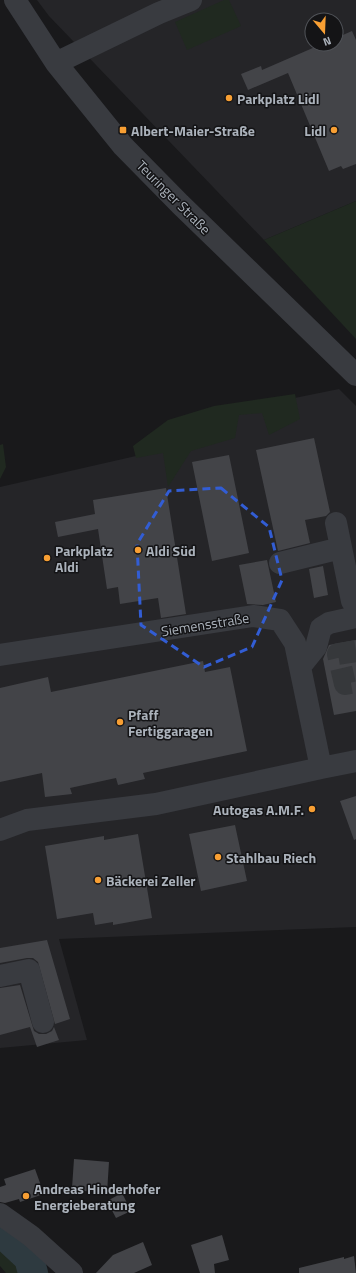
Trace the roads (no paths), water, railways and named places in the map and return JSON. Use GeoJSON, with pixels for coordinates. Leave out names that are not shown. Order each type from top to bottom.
{"type":"FeatureCollection","features":[{"type":"Feature","properties":{"kind":"street","name":"Teuringer Straße"},"geometry":{"type":"LineString","coordinates":[[15,0],[56,63],[124,146],[180,204],[356,375]]}},
{"type":"Feature","properties":{"kind":"street"},"geometry":{"type":"LineString","coordinates":[[56,63],[191,0]]}},
{"type":"Feature","properties":{"kind":"street"},"geometry":{"type":"LineString","coordinates":[[300,667],[316,647],[321,628],[354,609],[336,523]]}},
{"type":"Feature","properties":{"kind":"street"},"geometry":{"type":"LineString","coordinates":[[280,563],[341,548]]}},
{"type":"Feature","properties":{"kind":"street","name":"Siemensstraße"},"geometry":{"type":"LineString","coordinates":[[0,655],[253,616],[280,620],[295,643],[321,768]]}},
{"type":"Feature","properties":{"kind":"street"},"geometry":{"type":"LineString","coordinates":[[0,830],[27,820],[156,804],[356,760]]}},
{"type":"Feature","properties":{"kind":"street"},"geometry":{"type":"LineString","coordinates":[[0,976],[28,970],[43,1022]]}},
{"type":"Feature","properties":{"kind":"street"},"geometry":{"type":"LineString","coordinates":[[0,1214],[31,1236],[72,1273]]}},
{"type":"Feature","properties":{"kind":"waterway"},"geometry":{"type":"LineString","coordinates":[[0,1231],[29,1258],[33,1273]]}},
{"type":"Feature","properties":{"kind":"tunnel"},"geometry":{"type":"LineString","coordinates":[[356,651],[338,654],[345,684],[356,682]]}},
{"type":"Feature","properties":{"kind":"place","name":"Parkplatz Lidl"},"geometry":{"type":"Point","coordinates":[229,98]}},
{"type":"Feature","properties":{"kind":"place","name":"Albert-Maier-Straße"},"geometry":{"type":"Point","coordinates":[123,130]}},
{"type":"Feature","properties":{"kind":"place","name":"Lidl"},"geometry":{"type":"Point","coordinates":[334,130]}},
{"type":"Feature","properties":{"kind":"place","name":"Aldi Süd"},"geometry":{"type":"Point","coordinates":[138,550]}},
{"type":"Feature","properties":{"kind":"place","name":"Parkplatz Aldi"},"geometry":{"type":"Point","coordinates":[47,558]}},
{"type":"Feature","properties":{"kind":"place","name":"Pfaff Fertiggaragen"},"geometry":{"type":"Point","coordinates":[120,722]}},
{"type":"Feature","properties":{"kind":"place","name":"Autogas A.M.F."},"geometry":{"type":"Point","coordinates":[312,809]}},
{"type":"Feature","properties":{"kind":"place","name":"Stahlbau Riech"},"geometry":{"type":"Point","coordinates":[218,857]}},
{"type":"Feature","properties":{"kind":"place","name":"Bäckerei Zeller"},"geometry":{"type":"Point","coordinates":[98,880]}},
{"type":"Feature","properties":{"kind":"place","name":"Andreas Hinderhofer Energieberatung"},"geometry":{"type":"Point","coordinates":[26,1196]}}]}
